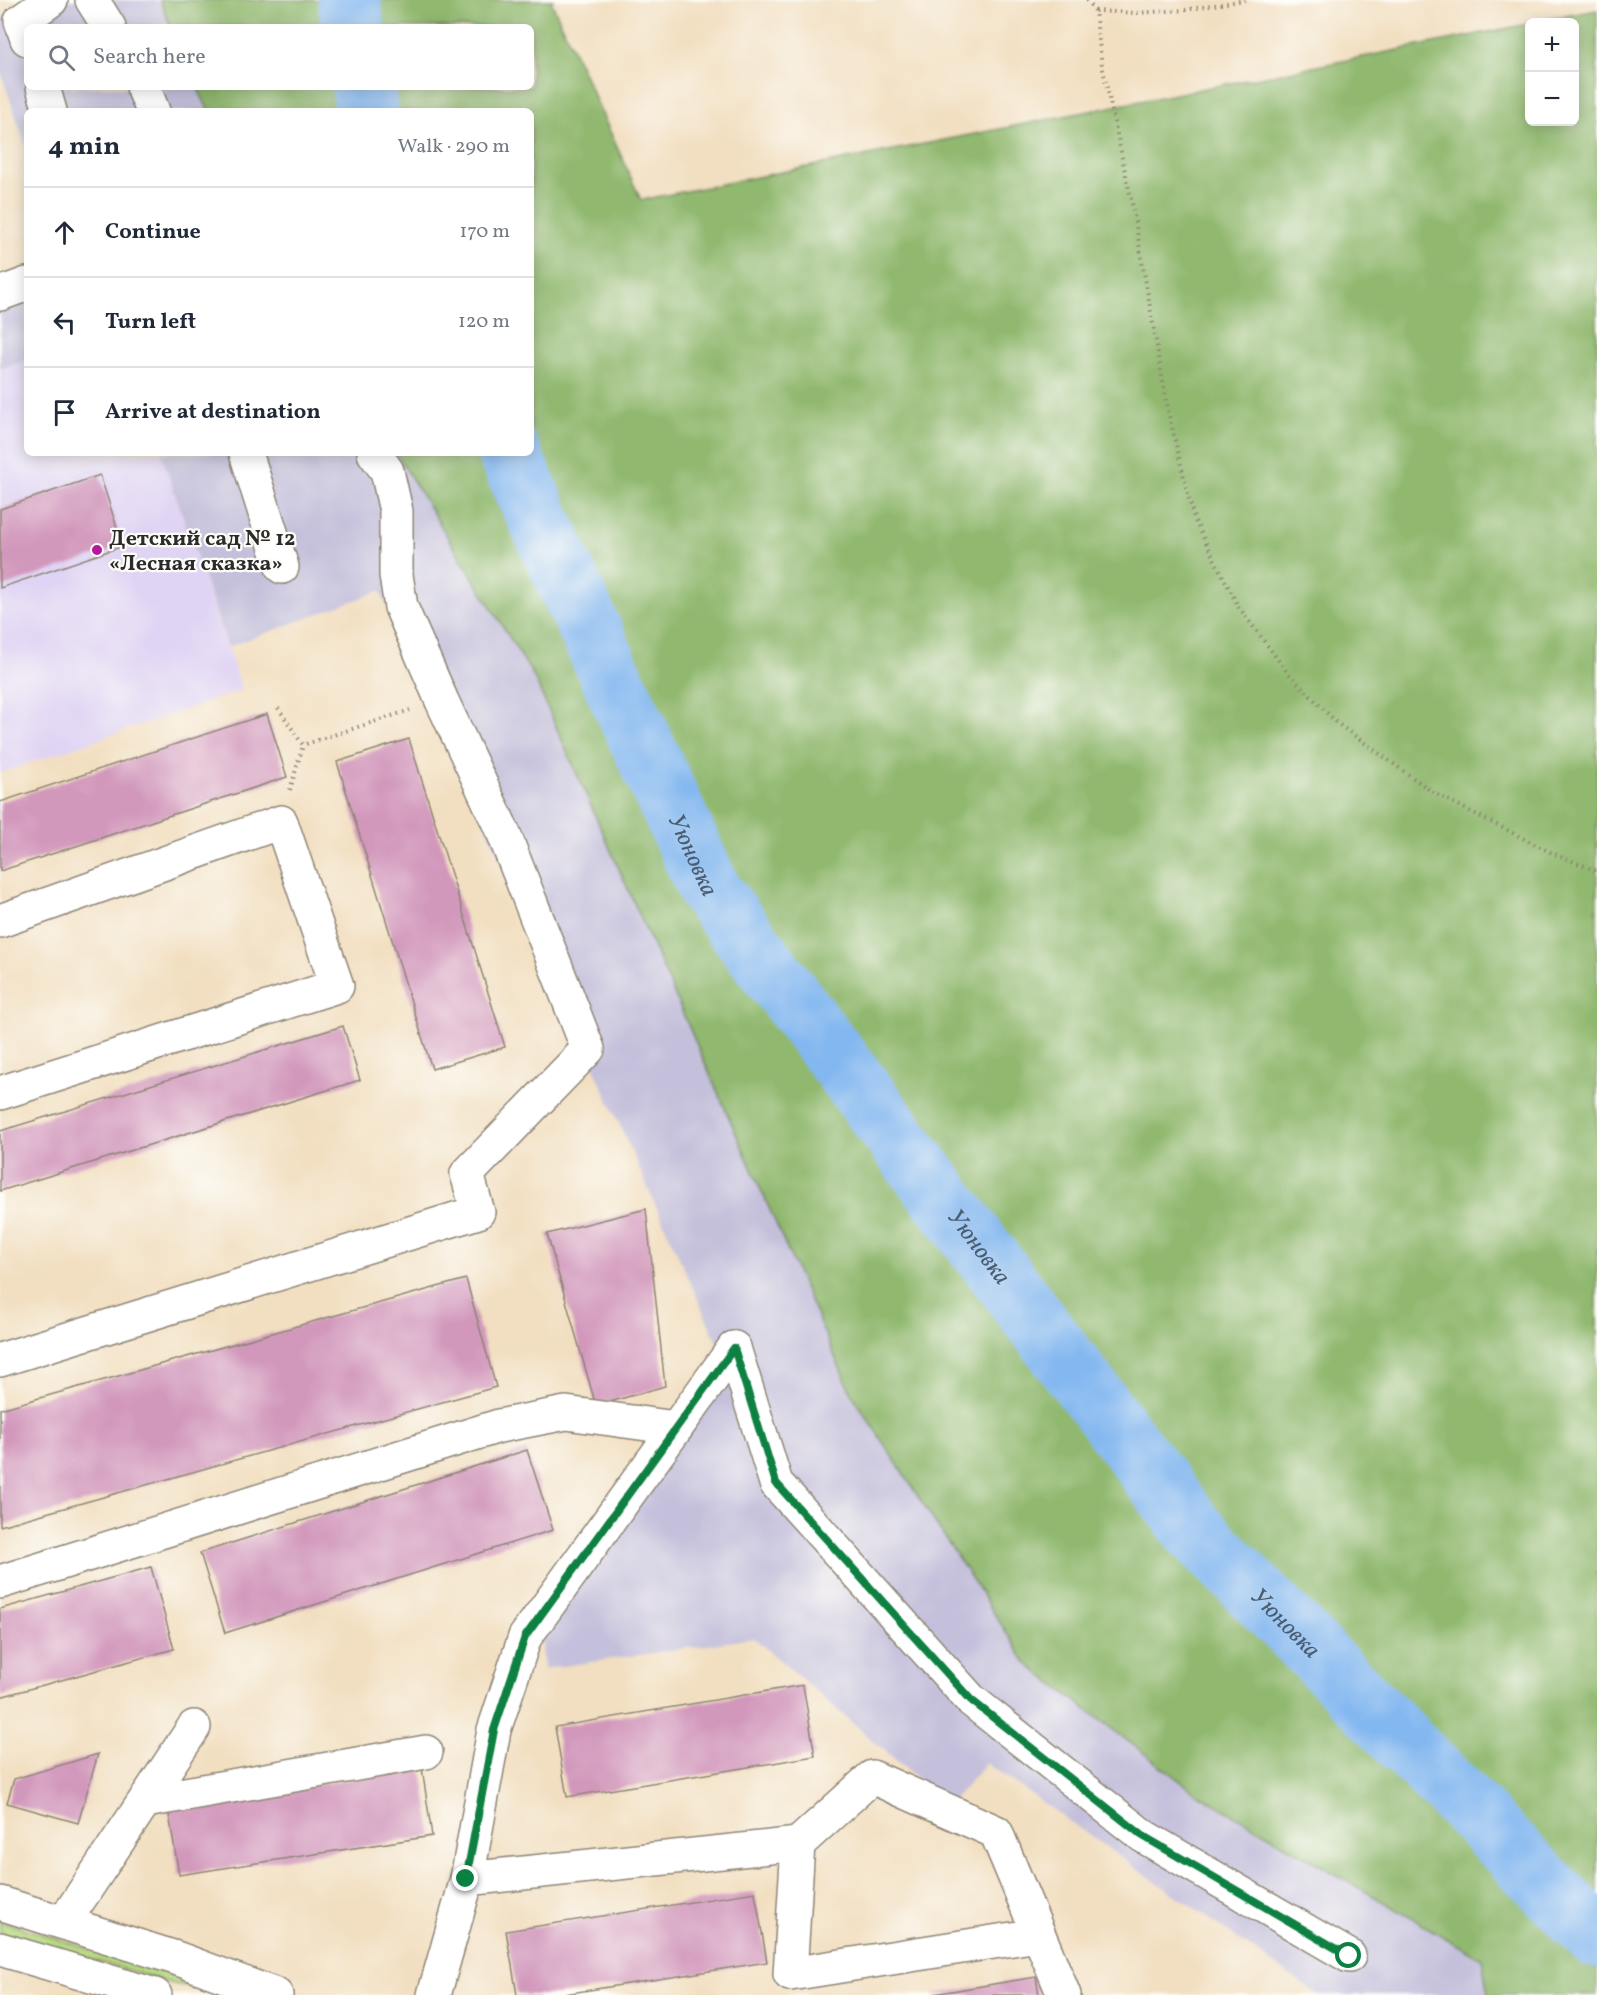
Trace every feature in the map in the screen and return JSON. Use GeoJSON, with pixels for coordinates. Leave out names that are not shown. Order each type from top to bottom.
{"type":"FeatureCollection","features":[{"type":"Feature","properties":{"kind":"street"},"geometry":{"type":"LineString","coordinates":[[16,28],[51,0]]}},
{"type":"Feature","properties":{"kind":"street"},"geometry":{"type":"LineString","coordinates":[[92,0],[107,24]]}},
{"type":"Feature","properties":{"kind":"street"},"geometry":{"type":"LineString","coordinates":[[44,90],[49,108]]}},
{"type":"Feature","properties":{"kind":"street"},"geometry":{"type":"LineString","coordinates":[[144,90],[152,108]]}},
{"type":"Feature","properties":{"kind":"street"},"geometry":{"type":"LineString","coordinates":[[0,294],[24,285]]}},
{"type":"Feature","properties":{"kind":"street"},"geometry":{"type":"LineString","coordinates":[[247,456],[282,567]]}},
{"type":"Feature","properties":{"kind":"street"},"geometry":{"type":"LineString","coordinates":[[0,1360],[478,1212],[467,1174],[588,1049],[504,834],[401,607],[396,575],[396,511],[387,471],[376,456]]}},
{"type":"Feature","properties":{"kind":"street"},"geometry":{"type":"LineString","coordinates":[[0,921],[281,822],[337,986],[0,1093]]}},
{"type":"Feature","properties":{"kind":"street"},"geometry":{"type":"LineString","coordinates":[[434,1995],[466,1879],[494,1730],[525,1637],[734,1348],[776,1483],[971,1700],[1143,1836],[1349,1956]]}},
{"type":"Feature","properties":{"kind":"street"},"geometry":{"type":"LineString","coordinates":[[0,1582],[499,1426],[566,1413],[676,1428]]}},
{"type":"Feature","properties":{"kind":"street"},"geometry":{"type":"LineString","coordinates":[[72,1910],[194,1727]]}},
{"type":"Feature","properties":{"kind":"street"},"geometry":{"type":"LineString","coordinates":[[146,1801],[426,1752]]}},
{"type":"Feature","properties":{"kind":"street"},"geometry":{"type":"LineString","coordinates":[[466,1879],[798,1844],[872,1777],[996,1833],[1064,1995]]}},
{"type":"Feature","properties":{"kind":"street"},"geometry":{"type":"LineString","coordinates":[[798,1844],[790,1974],[1038,1935]]}},
{"type":"Feature","properties":{"kind":"street"},"geometry":{"type":"LineString","coordinates":[[0,1903],[176,1958],[276,1995]]}},
{"type":"Feature","properties":{"kind":"street"},"geometry":{"type":"LineString","coordinates":[[0,1949],[155,1995]]}},
{"type":"Feature","properties":{"kind":"street"},"geometry":{"type":"LineString","coordinates":[[0,1965],[15,1962],[54,1965]]}},
{"type":"Feature","properties":{"kind":"path"},"geometry":{"type":"LineString","coordinates":[[1087,0],[1095,11],[1105,77],[1132,203],[1169,416],[1188,496],[1194,519],[1238,606],[1288,673],[1336,723],[1434,793],[1552,853],[1597,871]]}},
{"type":"Feature","properties":{"kind":"path"},"geometry":{"type":"LineString","coordinates":[[1095,11],[1185,10],[1245,0]]}},
{"type":"Feature","properties":{"kind":"path"},"geometry":{"type":"LineString","coordinates":[[303,745],[442,701]]}},
{"type":"Feature","properties":{"kind":"path"},"geometry":{"type":"LineString","coordinates":[[278,708],[303,745],[281,822]]}},
{"type":"Feature","properties":{"kind":"shaded area"},"geometry":{"type":"Polygon","coordinates":[[[44,0],[160,0],[170,24],[24,24],[24,90],[198,90],[208,108],[24,108],[24,140],[0,70],[0,17],[44,0]]]}},
{"type":"Feature","properties":{"kind":"shaded area"},"geometry":{"type":"Polygon","coordinates":[[[24,281],[24,361],[0,369],[0,290],[24,281]]]}},
{"type":"Feature","properties":{"kind":"shaded area","name":"Детский сад № 12 «Лесная сказка»"},"geometry":{"type":"Polygon","coordinates":[[[24,361],[24,456],[162,456],[242,690],[0,773],[0,369],[24,361]]]}},
{"type":"Feature","properties":{"kind":"shaded area"},"geometry":{"type":"Polygon","coordinates":[[[162,456],[398,456],[534,677],[1196,1793],[1482,1959],[1488,1995],[1318,1995],[986,1763],[949,1806],[754,1638],[544,1669],[537,1589],[545,1589],[722,1353],[380,591],[228,647],[162,456]]]}},
{"type":"Feature","properties":{"kind":"green space"},"geometry":{"type":"Polygon","coordinates":[[[160,0],[554,0],[551,1],[641,200],[1525,25],[1525,126],[1579,126],[1579,18],[1556,18],[1597,10],[1597,1995],[1488,1995],[1482,1959],[1196,1793],[1027,1664],[851,1393],[534,677],[398,456],[534,456],[534,108],[208,108],[198,90],[534,90],[534,24],[170,24],[160,0]]]}},
{"type":"Feature","properties":{"kind":"green space"},"geometry":{"type":"Polygon","coordinates":[[[0,1921],[208,1986],[206,1990],[174,1984],[0,1933],[0,1921]]]}},
{"type":"Feature","properties":{"kind":"building"},"geometry":{"type":"Polygon","coordinates":[[[100,475],[123,546],[0,588],[0,509],[100,475]]]}},
{"type":"Feature","properties":{"kind":"building"},"geometry":{"type":"Polygon","coordinates":[[[267,714],[287,777],[0,871],[0,802],[267,714]]]}},
{"type":"Feature","properties":{"kind":"building"},"geometry":{"type":"Polygon","coordinates":[[[409,739],[505,1047],[432,1069],[337,762],[409,739]]]}},
{"type":"Feature","properties":{"kind":"building"},"geometry":{"type":"Polygon","coordinates":[[[343,1026],[360,1080],[0,1191],[0,1131],[343,1026]]]}},
{"type":"Feature","properties":{"kind":"building"},"geometry":{"type":"Polygon","coordinates":[[[646,1209],[665,1386],[596,1406],[547,1234],[646,1209]]]}},
{"type":"Feature","properties":{"kind":"building"},"geometry":{"type":"Polygon","coordinates":[[[466,1279],[496,1387],[0,1526],[0,1409],[466,1279]]]}},
{"type":"Feature","properties":{"kind":"building"},"geometry":{"type":"Polygon","coordinates":[[[527,1450],[553,1530],[225,1633],[200,1553],[527,1450]]]}},
{"type":"Feature","properties":{"kind":"building"},"geometry":{"type":"Polygon","coordinates":[[[151,1567],[174,1649],[0,1697],[0,1609],[151,1567]]]}},
{"type":"Feature","properties":{"kind":"building"},"geometry":{"type":"Polygon","coordinates":[[[803,1685],[815,1756],[567,1797],[555,1727],[803,1685]]]}},
{"type":"Feature","properties":{"kind":"building"},"geometry":{"type":"Polygon","coordinates":[[[98,1754],[78,1823],[7,1803],[14,1779],[98,1754]]]}},
{"type":"Feature","properties":{"kind":"building"},"geometry":{"type":"Polygon","coordinates":[[[422,1768],[432,1836],[179,1875],[168,1808],[422,1768]]]}},
{"type":"Feature","properties":{"kind":"building"},"geometry":{"type":"Polygon","coordinates":[[[755,1892],[767,1962],[558,1995],[517,1995],[506,1931],[755,1892]]]}},
{"type":"Feature","properties":{"kind":"building"},"geometry":{"type":"Polygon","coordinates":[[[1036,1977],[1039,1995],[934,1995],[934,1994],[1036,1977]]]}},
{"type":"Feature","properties":{"kind":"waterway","name":"Уюновка"},"geometry":{"type":"LineString","coordinates":[[349,0],[353,24]]}},
{"type":"Feature","properties":{"kind":"waterway","name":"Уюновка"},"geometry":{"type":"LineString","coordinates":[[364,90],[366,108]]}},
{"type":"Feature","properties":{"kind":"waterway","name":"Уюновка"},"geometry":{"type":"LineString","coordinates":[[510,456],[710,891],[1195,1531],[1597,1937]]}},
{"type":"Feature","properties":{"kind":"place","name":"Детский сад № 12 «Лесная сказка»"},"geometry":{"type":"Point","coordinates":[97,550]}},
{"type":"Feature","properties":{"kind":"route"},"geometry":{"type":"LineString","coordinates":[[466,1879],[494,1730],[525,1637],[734,1348],[776,1483],[971,1700],[1143,1836],[1349,1956]]}}]}
